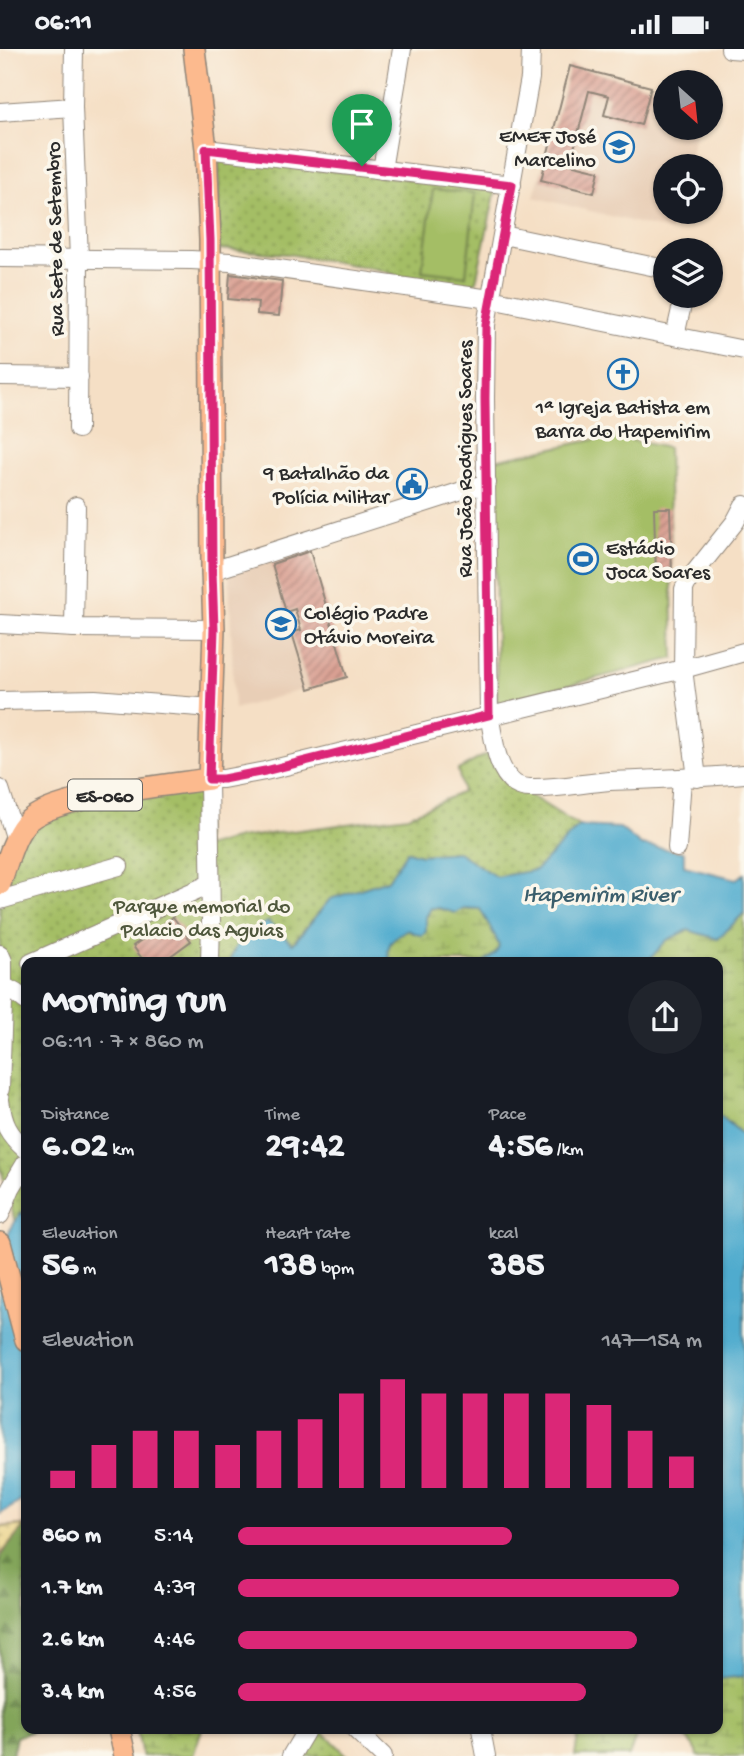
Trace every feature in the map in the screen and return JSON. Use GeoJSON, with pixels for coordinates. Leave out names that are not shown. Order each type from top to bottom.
{"type":"FeatureCollection","features":[{"type":"Feature","properties":{"kind":"main road"},"geometry":{"type":"LineString","coordinates":[[196,53],[206,149],[210,261],[214,629],[209,779]]}},
{"type":"Feature","properties":{"kind":"main road","name":"ES-060"},"geometry":{"type":"LineString","coordinates":[[0,884],[20,831],[30,818],[43,811],[101,796],[209,779]]}},
{"type":"Feature","properties":{"kind":"main road"},"geometry":{"type":"LineString","coordinates":[[0,1243],[21,1321]]}},
{"type":"Feature","properties":{"kind":"main road"},"geometry":{"type":"LineString","coordinates":[[120,1734],[125,1756]]}},
{"type":"Feature","properties":{"kind":"street","name":"Rua Sete de Setembro"},"geometry":{"type":"LineString","coordinates":[[74,49],[73,107],[79,259],[78,429]]}},
{"type":"Feature","properties":{"kind":"street"},"geometry":{"type":"LineString","coordinates":[[382,170],[402,49]]}},
{"type":"Feature","properties":{"kind":"street","name":"Rua João Rodrigues Soares"},"geometry":{"type":"LineString","coordinates":[[531,49],[530,78],[490,299],[486,337],[489,715],[502,768],[514,783],[525,788],[609,781],[690,779]]}},
{"type":"Feature","properties":{"kind":"street"},"geometry":{"type":"LineString","coordinates":[[730,49],[744,50]]}},
{"type":"Feature","properties":{"kind":"street"},"geometry":{"type":"LineString","coordinates":[[0,112],[73,107]]}},
{"type":"Feature","properties":{"kind":"street"},"geometry":{"type":"LineString","coordinates":[[206,149],[512,185]]}},
{"type":"Feature","properties":{"kind":"street"},"geometry":{"type":"LineString","coordinates":[[503,235],[653,266]]}},
{"type":"Feature","properties":{"kind":"street"},"geometry":{"type":"LineString","coordinates":[[0,258],[230,263],[490,299],[744,350]]}},
{"type":"Feature","properties":{"kind":"street"},"geometry":{"type":"LineString","coordinates":[[675,336],[681,308]]}},
{"type":"Feature","properties":{"kind":"street"},"geometry":{"type":"LineString","coordinates":[[0,376],[79,377]]}},
{"type":"Feature","properties":{"kind":"street"},"geometry":{"type":"LineString","coordinates":[[212,571],[487,483]]}},
{"type":"Feature","properties":{"kind":"street"},"geometry":{"type":"LineString","coordinates":[[677,848],[690,779],[682,669],[684,589],[735,522],[744,505]]}},
{"type":"Feature","properties":{"kind":"street"},"geometry":{"type":"LineString","coordinates":[[74,628],[76,506]]}},
{"type":"Feature","properties":{"kind":"street"},"geometry":{"type":"LineString","coordinates":[[0,624],[74,628],[214,629]]}},
{"type":"Feature","properties":{"kind":"street"},"geometry":{"type":"LineString","coordinates":[[210,957],[209,779],[265,771],[744,652]]}},
{"type":"Feature","properties":{"kind":"street"},"geometry":{"type":"LineString","coordinates":[[0,701],[95,699],[212,708]]}},
{"type":"Feature","properties":{"kind":"street"},"geometry":{"type":"LineString","coordinates":[[690,779],[744,774]]}},
{"type":"Feature","properties":{"kind":"street"},"geometry":{"type":"LineString","coordinates":[[0,789],[16,840]]}},
{"type":"Feature","properties":{"kind":"street"},"geometry":{"type":"LineString","coordinates":[[0,900],[120,866]]}},
{"type":"Feature","properties":{"kind":"street"},"geometry":{"type":"LineString","coordinates":[[45,957],[210,884]]}},
{"type":"Feature","properties":{"kind":"street"},"geometry":{"type":"LineString","coordinates":[[0,954],[3,961],[0,1090]]}},
{"type":"Feature","properties":{"kind":"street"},"geometry":{"type":"LineString","coordinates":[[3,981],[21,969]]}},
{"type":"Feature","properties":{"kind":"street"},"geometry":{"type":"LineString","coordinates":[[3,981],[21,997]]}},
{"type":"Feature","properties":{"kind":"street"},"geometry":{"type":"LineString","coordinates":[[0,1100],[6,1127],[21,1145]]}},
{"type":"Feature","properties":{"kind":"street"},"geometry":{"type":"LineString","coordinates":[[0,1215],[21,1170]]}},
{"type":"Feature","properties":{"kind":"street"},"geometry":{"type":"LineString","coordinates":[[291,1756],[304,1734]]}},
{"type":"Feature","properties":{"kind":"street"},"geometry":{"type":"LineString","coordinates":[[360,1734],[377,1753]]}},
{"type":"Feature","properties":{"kind":"street"},"geometry":{"type":"LineString","coordinates":[[482,1734],[485,1756]]}},
{"type":"Feature","properties":{"kind":"shaded area","name":"EMEF José Marcelino"},"geometry":{"type":"Polygon","coordinates":[[[569,64],[653,86],[653,140],[694,140],[690,154],[653,154],[653,224],[672,224],[670,231],[534,197],[569,64]]]}},
{"type":"Feature","properties":{"kind":"shaded area","name":"Colégio Padre Otávio Moreira"},"geometry":{"type":"Polygon","coordinates":[[[309,547],[347,677],[234,709],[229,570],[309,547]]]}},
{"type":"Feature","properties":{"kind":"green space"},"geometry":{"type":"Polygon","coordinates":[[[219,159],[496,189],[476,281],[471,287],[424,284],[377,269],[288,254],[218,249],[219,159]]]}},
{"type":"Feature","properties":{"kind":"green space"},"geometry":{"type":"Polygon","coordinates":[[[433,189],[475,193],[466,276],[422,271],[433,189]]]}},
{"type":"Feature","properties":{"kind":"green space","name":"Estádio Joca Soares"},"geometry":{"type":"Polygon","coordinates":[[[612,436],[668,448],[674,658],[497,704],[494,460],[612,436]]]}},
{"type":"Feature","properties":{"kind":"green space","name":"Parque memorial do Palacio das Aguias"},"geometry":{"type":"Polygon","coordinates":[[[489,753],[531,796],[579,826],[536,870],[496,877],[458,852],[421,855],[407,851],[388,880],[330,899],[292,944],[232,953],[231,957],[21,957],[21,1212],[15,1222],[0,1165],[0,886],[20,831],[81,809],[205,781],[205,847],[239,838],[408,816],[463,792],[458,770],[489,753]]]}},
{"type":"Feature","properties":{"kind":"green space"},"geometry":{"type":"Polygon","coordinates":[[[431,908],[449,911],[480,909],[499,946],[496,953],[491,957],[389,957],[389,947],[397,936],[407,930],[413,933],[426,932],[426,917],[431,908]]]}},
{"type":"Feature","properties":{"kind":"green space"},"geometry":{"type":"Polygon","coordinates":[[[744,913],[744,1136],[723,1117],[723,957],[652,957],[667,940],[688,930],[718,939],[744,913]]]}},
{"type":"Feature","properties":{"kind":"green space"},"geometry":{"type":"Polygon","coordinates":[[[21,1530],[21,1734],[24,1734],[16,1737],[12,1756],[0,1756],[0,1556],[21,1530]]]}},
{"type":"Feature","properties":{"kind":"green space"},"geometry":{"type":"Polygon","coordinates":[[[744,1676],[744,1756],[698,1756],[683,1734],[723,1734],[723,1678],[744,1676]]]}},
{"type":"Feature","properties":{"kind":"green space"},"geometry":{"type":"Polygon","coordinates":[[[138,1734],[200,1734],[193,1756],[142,1756],[138,1734]]]}},
{"type":"Feature","properties":{"kind":"green space"},"geometry":{"type":"Polygon","coordinates":[[[312,1734],[325,1734],[348,1756],[296,1756],[312,1734]]]}},
{"type":"Feature","properties":{"kind":"green space"},"geometry":{"type":"Polygon","coordinates":[[[578,1734],[637,1734],[629,1756],[575,1756],[578,1734]]]}},
{"type":"Feature","properties":{"kind":"sand"},"geometry":{"type":"Polygon","coordinates":[[[21,1525],[21,1530],[0,1556],[0,1527],[21,1525]]]}},
{"type":"Feature","properties":{"kind":"water","name":"Itapemirim River"},"geometry":{"type":"Polygon","coordinates":[[[579,826],[620,828],[641,845],[684,852],[684,866],[736,879],[744,874],[744,913],[718,939],[688,930],[667,940],[652,957],[491,957],[499,946],[480,909],[464,908],[455,913],[431,908],[426,917],[426,931],[422,936],[407,930],[397,936],[389,947],[389,957],[231,957],[243,937],[268,922],[293,944],[330,899],[388,880],[407,851],[421,855],[458,852],[496,877],[536,870],[579,826]]]}},
{"type":"Feature","properties":{"kind":"water"},"geometry":{"type":"Polygon","coordinates":[[[723,1118],[744,1136],[744,1676],[723,1678],[723,1118]]]}},
{"type":"Feature","properties":{"kind":"water"},"geometry":{"type":"Polygon","coordinates":[[[21,1212],[21,1501],[0,1514],[0,1247],[21,1212]]]}},
{"type":"Feature","properties":{"kind":"building"},"geometry":{"type":"Polygon","coordinates":[[[570,66],[651,87],[641,125],[604,115],[609,96],[589,91],[570,164],[599,171],[594,193],[541,180],[570,66]]]}},
{"type":"Feature","properties":{"kind":"building"},"geometry":{"type":"Polygon","coordinates":[[[230,274],[282,281],[279,316],[257,314],[258,302],[228,299],[230,274]]]}},
{"type":"Feature","properties":{"kind":"building"},"geometry":{"type":"Polygon","coordinates":[[[654,508],[670,508],[672,576],[656,576],[654,508]]]}},
{"type":"Feature","properties":{"kind":"building"},"geometry":{"type":"Polygon","coordinates":[[[310,551],[347,677],[309,689],[292,633],[301,630],[295,609],[286,612],[272,564],[310,551]]]}},
{"type":"Feature","properties":{"kind":"building"},"geometry":{"type":"Polygon","coordinates":[[[173,917],[191,941],[169,957],[141,957],[133,946],[173,917]]]}},
{"type":"Feature","properties":{"kind":"place","name":"EMEF José Marcelino"},"geometry":{"type":"Point","coordinates":[619,147]}},
{"type":"Feature","properties":{"kind":"place","name":"1ª Igreja Batista em Barra do Itapemirim"},"geometry":{"type":"Point","coordinates":[623,374]}},
{"type":"Feature","properties":{"kind":"place","name":"9 Batalhão da Polícia Militar"},"geometry":{"type":"Point","coordinates":[412,484]}},
{"type":"Feature","properties":{"kind":"place","name":"Estádio Joca Soares"},"geometry":{"type":"Point","coordinates":[583,559]}},
{"type":"Feature","properties":{"kind":"place","name":"Colégio Padre Otávio Moreira"},"geometry":{"type":"Point","coordinates":[281,624]}},
{"type":"Feature","properties":{"kind":"route"},"geometry":{"type":"LineString","coordinates":[[206,149],[362,166],[512,185],[486,325],[489,715],[265,771],[209,779],[214,629],[210,240],[206,149]]}}]}
